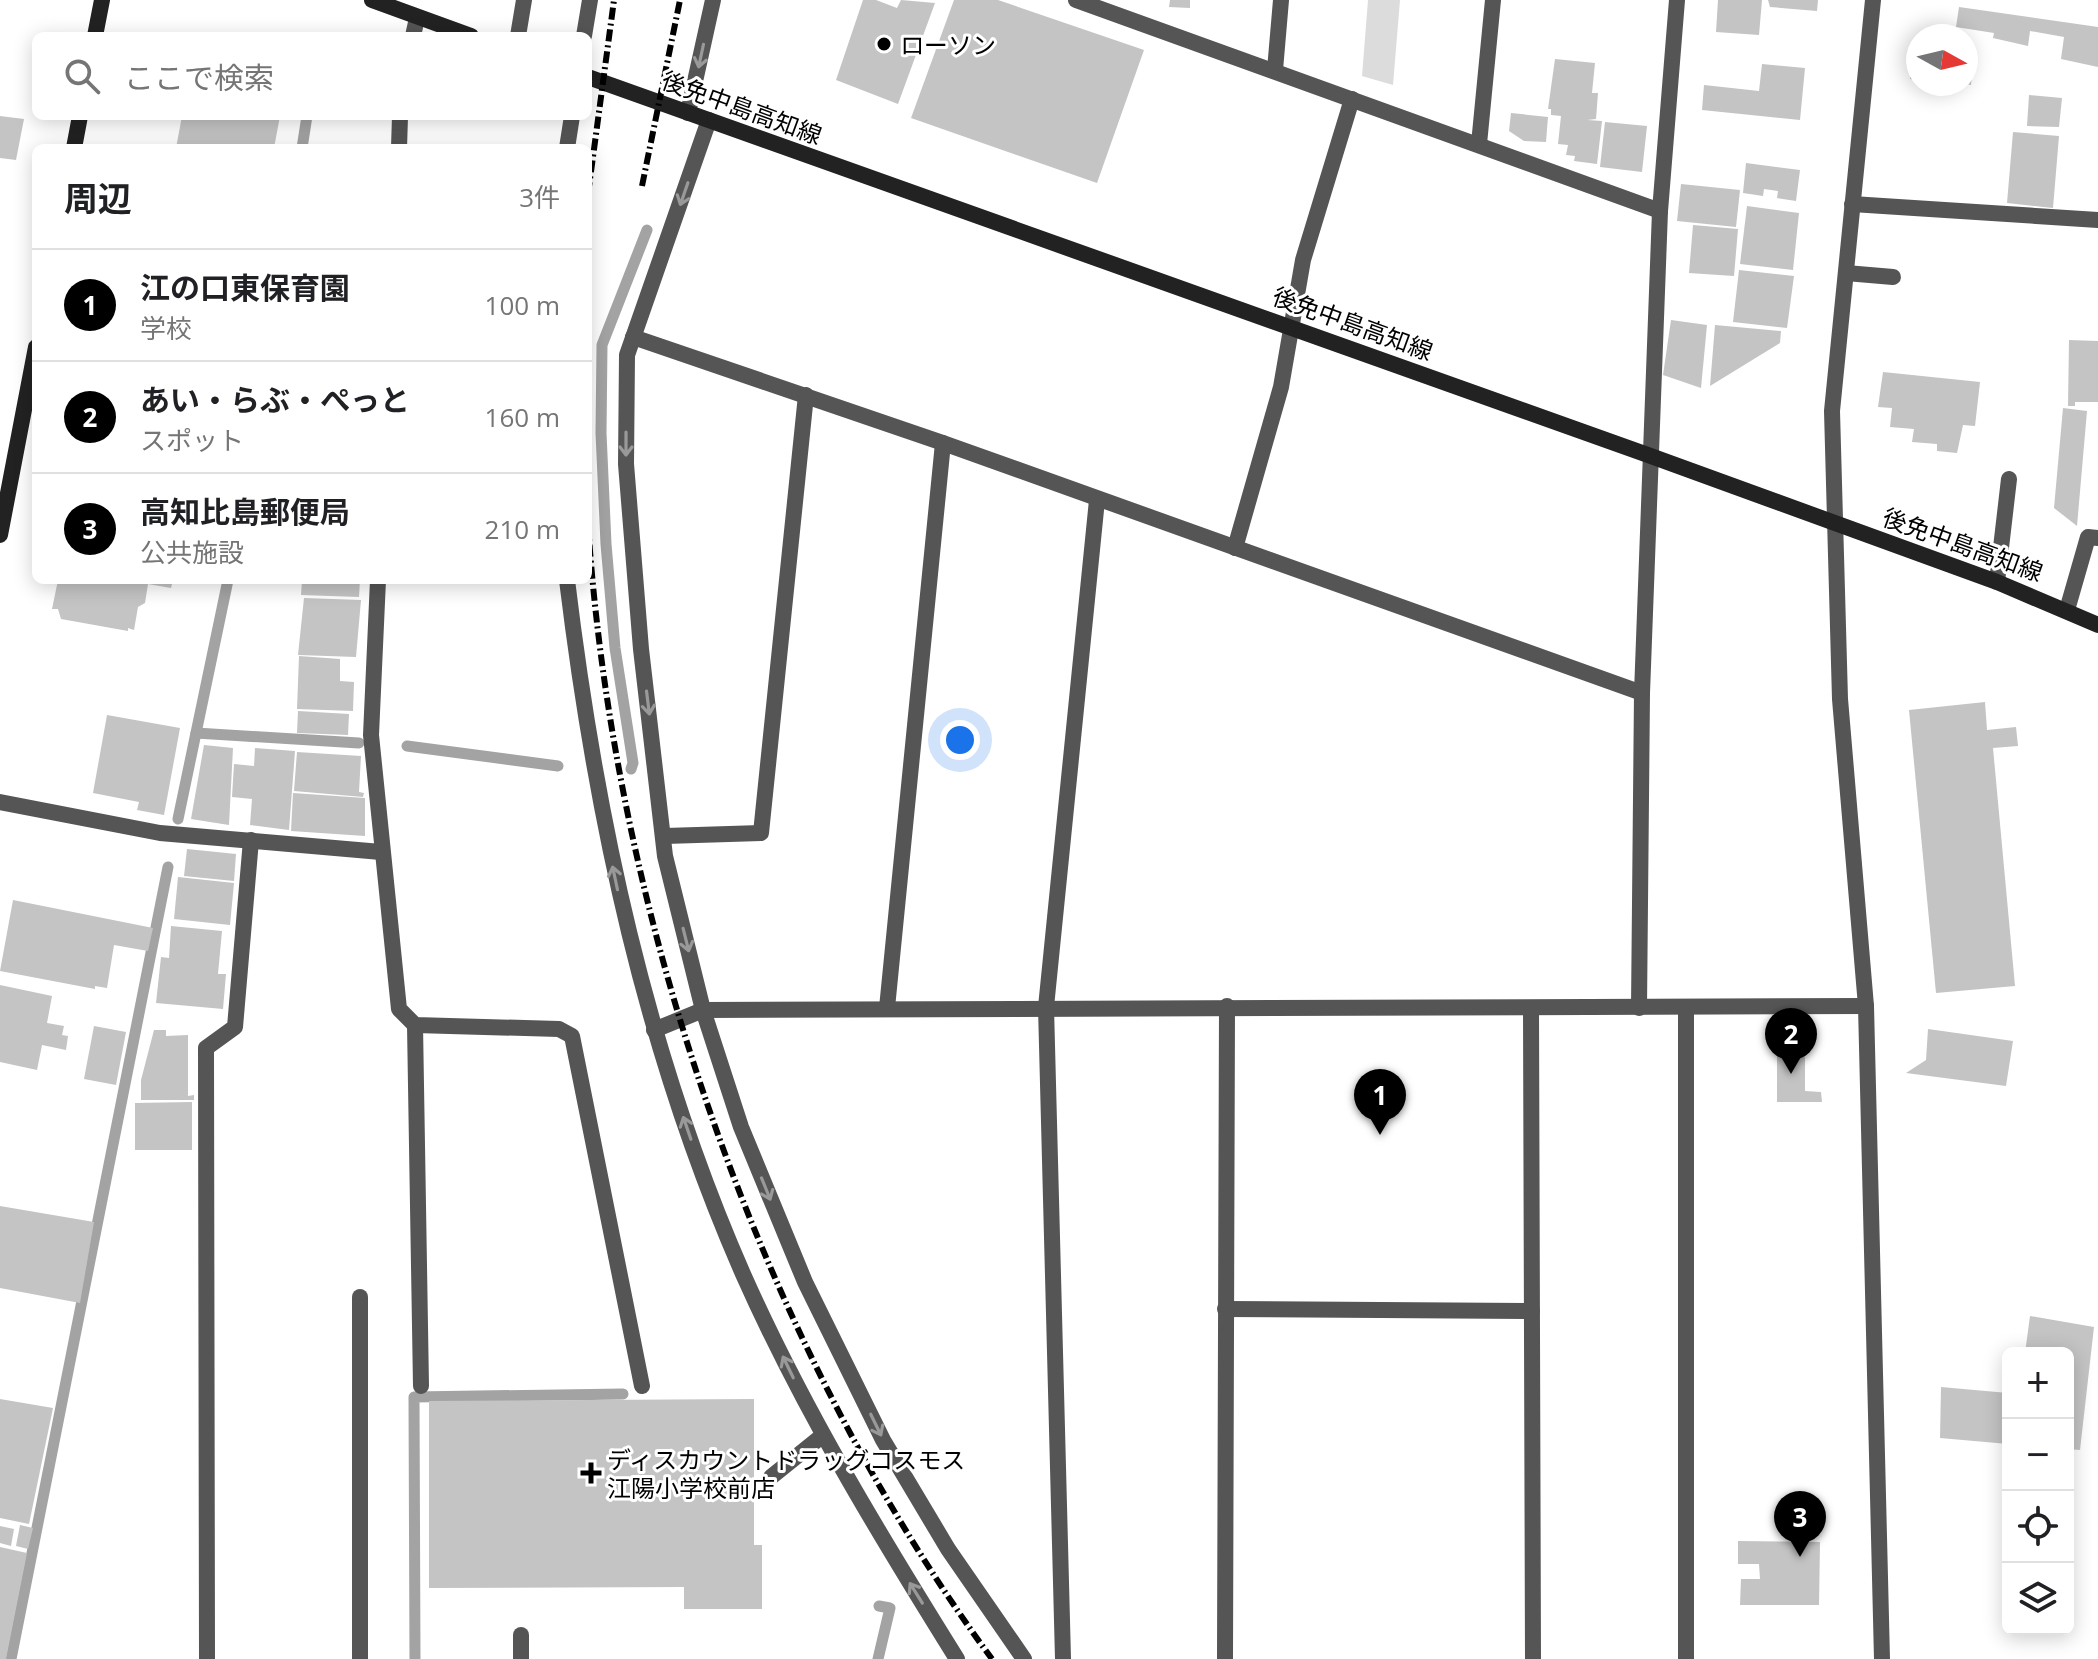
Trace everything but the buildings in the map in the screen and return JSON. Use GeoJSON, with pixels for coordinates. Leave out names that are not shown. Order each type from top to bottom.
{"type":"FeatureCollection","features":[{"type":"Feature","properties":{"kind":"main road"},"geometry":{"type":"LineString","coordinates":[[96,32],[102,0]]}},
{"type":"Feature","properties":{"kind":"main road"},"geometry":{"type":"LineString","coordinates":[[372,0],[459,32]]}},
{"type":"Feature","properties":{"kind":"main road","name":"後免中島高知線"},"geometry":{"type":"LineString","coordinates":[[592,78],[1648,455],[1997,582],[2098,625]]}},
{"type":"Feature","properties":{"kind":"main road"},"geometry":{"type":"LineString","coordinates":[[75,144],[79,120]]}},
{"type":"Feature","properties":{"kind":"main road"},"geometry":{"type":"LineString","coordinates":[[0,535],[32,368]]}},
{"type":"Feature","properties":{"kind":"street"},"geometry":{"type":"LineString","coordinates":[[519,32],[524,0]]}},
{"type":"Feature","properties":{"kind":"street"},"geometry":{"type":"LineString","coordinates":[[585,32],[590,0]]}},
{"type":"Feature","properties":{"kind":"street"},"geometry":{"type":"LineString","coordinates":[[688,113],[713,0]]}},
{"type":"Feature","properties":{"kind":"street"},"geometry":{"type":"LineString","coordinates":[[1076,0],[1107,6],[1660,211]]}},
{"type":"Feature","properties":{"kind":"street"},"geometry":{"type":"LineString","coordinates":[[1275,70],[1281,0]]}},
{"type":"Feature","properties":{"kind":"street"},"geometry":{"type":"LineString","coordinates":[[1479,144],[1493,0]]}},
{"type":"Feature","properties":{"kind":"street"},"geometry":{"type":"LineString","coordinates":[[1639,1008],[1648,455],[1660,211],[1677,0]]}},
{"type":"Feature","properties":{"kind":"street"},"geometry":{"type":"LineString","coordinates":[[1873,0],[1832,411],[1840,699],[1866,1006],[1882,1659]]}},
{"type":"Feature","properties":{"kind":"street"},"geometry":{"type":"LineString","coordinates":[[414,32],[417,18]]}},
{"type":"Feature","properties":{"kind":"street"},"geometry":{"type":"LineString","coordinates":[[1235,548],[1279,398],[1303,260],[1352,99]]}},
{"type":"Feature","properties":{"kind":"street"},"geometry":{"type":"LineString","coordinates":[[399,144],[400,120]]}},
{"type":"Feature","properties":{"kind":"street"},"geometry":{"type":"LineString","coordinates":[[568,144],[571,120]]}},
{"type":"Feature","properties":{"kind":"street"},"geometry":{"type":"LineString","coordinates":[[709,120],[627,355],[626,464],[641,649],[665,856],[703,1010],[741,1127],[805,1282],[891,1453],[948,1549],[1024,1659]]}},
{"type":"Feature","properties":{"kind":"street"},"geometry":{"type":"LineString","coordinates":[[1852,204],[2098,220]]}},
{"type":"Feature","properties":{"kind":"street"},"geometry":{"type":"LineString","coordinates":[[1846,273],[1893,277]]}},
{"type":"Feature","properties":{"kind":"street"},"geometry":{"type":"LineString","coordinates":[[633,337],[943,443],[1642,693]]}},
{"type":"Feature","properties":{"kind":"street"},"geometry":{"type":"LineString","coordinates":[[665,836],[761,833],[806,395]]}},
{"type":"Feature","properties":{"kind":"street"},"geometry":{"type":"LineString","coordinates":[[887,1008],[943,443]]}},
{"type":"Feature","properties":{"kind":"street"},"geometry":{"type":"LineString","coordinates":[[1997,582],[2009,479]]}},
{"type":"Feature","properties":{"kind":"street"},"geometry":{"type":"LineString","coordinates":[[1063,1659],[1046,1007],[1097,500]]}},
{"type":"Feature","properties":{"kind":"street"},"geometry":{"type":"LineString","coordinates":[[2067,610],[2088,537],[2098,538]]}},
{"type":"Feature","properties":{"kind":"street"},"geometry":{"type":"LineString","coordinates":[[378,584],[371,735],[399,1009],[415,1025],[559,1029],[572,1036],[642,1386]]}},
{"type":"Feature","properties":{"kind":"street"},"geometry":{"type":"LineString","coordinates":[[568,584],[606,836],[654,1030],[705,1180],[743,1274],[822,1436],[957,1659]]}},
{"type":"Feature","properties":{"kind":"street"},"geometry":{"type":"LineString","coordinates":[[0,802],[160,833],[381,852]]}},
{"type":"Feature","properties":{"kind":"street"},"geometry":{"type":"LineString","coordinates":[[207,1659],[206,1048],[235,1027],[251,840]]}},
{"type":"Feature","properties":{"kind":"street"},"geometry":{"type":"LineString","coordinates":[[1225,1659],[1227,1006]]}},
{"type":"Feature","properties":{"kind":"street"},"geometry":{"type":"LineString","coordinates":[[654,1030],[703,1010],[1866,1006]]}},
{"type":"Feature","properties":{"kind":"street"},"geometry":{"type":"LineString","coordinates":[[1531,1009],[1533,1659]]}},
{"type":"Feature","properties":{"kind":"street"},"geometry":{"type":"LineString","coordinates":[[1686,1009],[1686,1659]]}},
{"type":"Feature","properties":{"kind":"street"},"geometry":{"type":"LineString","coordinates":[[415,1025],[421,1386]]}},
{"type":"Feature","properties":{"kind":"street"},"geometry":{"type":"LineString","coordinates":[[360,1297],[360,1659]]}},
{"type":"Feature","properties":{"kind":"street"},"geometry":{"type":"LineString","coordinates":[[1225,1309],[1532,1311]]}},
{"type":"Feature","properties":{"kind":"street"},"geometry":{"type":"LineString","coordinates":[[771,1477],[822,1436]]}},
{"type":"Feature","properties":{"kind":"street"},"geometry":{"type":"LineString","coordinates":[[521,1635],[521,1659]]}},
{"type":"Feature","properties":{"kind":"shaded area"},"geometry":{"type":"Polygon","coordinates":[[[1368,0],[1400,0],[1393,85],[1362,76],[1368,0]]]}},
{"type":"Feature","properties":{"kind":"waterway"},"geometry":{"type":"LineString","coordinates":[[303,144],[306,120]]}},
{"type":"Feature","properties":{"kind":"waterway"},"geometry":{"type":"LineString","coordinates":[[631,769],[633,763],[615,648],[606,544],[601,433],[602,345],[647,230]]}},
{"type":"Feature","properties":{"kind":"waterway"},"geometry":{"type":"LineString","coordinates":[[178,819],[227,584]]}},
{"type":"Feature","properties":{"kind":"waterway"},"geometry":{"type":"LineString","coordinates":[[196,733],[359,743]]}},
{"type":"Feature","properties":{"kind":"waterway"},"geometry":{"type":"LineString","coordinates":[[407,746],[558,766]]}},
{"type":"Feature","properties":{"kind":"waterway"},"geometry":{"type":"LineString","coordinates":[[11,1659],[168,867]]}},
{"type":"Feature","properties":{"kind":"waterway"},"geometry":{"type":"LineString","coordinates":[[415,1659],[414,1397],[623,1394]]}},
{"type":"Feature","properties":{"kind":"waterway"},"geometry":{"type":"LineString","coordinates":[[878,1659],[890,1608],[879,1606]]}},
{"type":"Feature","properties":{"kind":"railway"},"geometry":{"type":"LineString","coordinates":[[592,164],[614,0]]}},
{"type":"Feature","properties":{"kind":"railway"},"geometry":{"type":"LineString","coordinates":[[642,186],[680,0]]}},
{"type":"Feature","properties":{"kind":"railway"},"geometry":{"type":"LineString","coordinates":[[592,562],[603,671],[629,820],[666,970],[712,1119],[769,1264],[835,1403],[909,1536],[992,1659]]}},
{"type":"Feature","properties":{"kind":"place","name":"ローソン"},"geometry":{"type":"Point","coordinates":[884,44]}},
{"type":"Feature","properties":{"kind":"place","name":"あい・らぶ・ぺっと"},"geometry":{"type":"Point","coordinates":[1791,1074]}},
{"type":"Feature","properties":{"kind":"place","name":"江の口東保育園"},"geometry":{"type":"Point","coordinates":[1380,1135]}},
{"type":"Feature","properties":{"kind":"place","name":"ディスカウントドラッグコスモス 江陽小学校前店"},"geometry":{"type":"Point","coordinates":[591,1473]}},
{"type":"Feature","properties":{"kind":"place","name":"高知比島郵便局"},"geometry":{"type":"Point","coordinates":[1800,1557]}}]}
